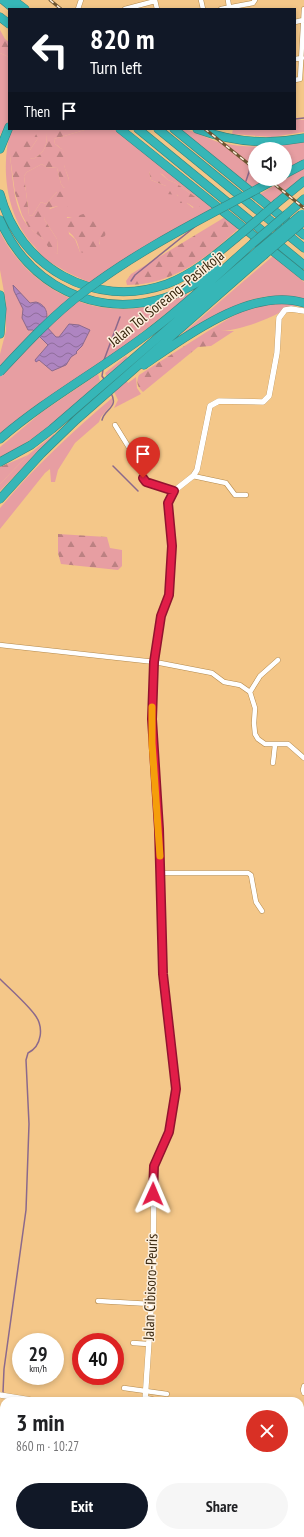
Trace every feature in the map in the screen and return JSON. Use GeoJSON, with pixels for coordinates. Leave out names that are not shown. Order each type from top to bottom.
{"type":"FeatureCollection","features":[{"type":"Feature","properties":{"kind":"highway"},"geometry":{"type":"LineString","coordinates":[[3,0],[13,8]]}},
{"type":"Feature","properties":{"kind":"highway"},"geometry":{"type":"LineString","coordinates":[[13,0],[24,8]]}},
{"type":"Feature","properties":{"kind":"highway"},"geometry":{"type":"LineString","coordinates":[[0,17],[8,23]]}},
{"type":"Feature","properties":{"kind":"highway"},"geometry":{"type":"LineString","coordinates":[[0,149],[8,129]]}},
{"type":"Feature","properties":{"kind":"highway"},"geometry":{"type":"LineString","coordinates":[[121,130],[304,276]]}},
{"type":"Feature","properties":{"kind":"highway"},"geometry":{"type":"LineString","coordinates":[[139,130],[304,265]]}},
{"type":"Feature","properties":{"kind":"highway"},"geometry":{"type":"LineString","coordinates":[[159,130],[304,248]]}},
{"type":"Feature","properties":{"kind":"highway"},"geometry":{"type":"LineString","coordinates":[[175,130],[304,235]]}},
{"type":"Feature","properties":{"kind":"highway"},"geometry":{"type":"LineString","coordinates":[[200,130],[217,136],[243,141],[272,142],[304,138]]}},
{"type":"Feature","properties":{"kind":"highway"},"geometry":{"type":"LineString","coordinates":[[292,170],[304,164]]}},
{"type":"Feature","properties":{"kind":"highway"},"geometry":{"type":"LineString","coordinates":[[0,194],[13,228],[26,246],[40,260],[56,272],[73,281],[108,290],[124,292],[144,289],[174,281],[204,264],[304,181]]}},
{"type":"Feature","properties":{"kind":"highway"},"geometry":{"type":"LineString","coordinates":[[0,372],[43,327],[69,303],[97,282],[141,254],[263,186]]}},
{"type":"Feature","properties":{"kind":"highway","name":"Jalan Tol Soreang–Pasirkoja"},"geometry":{"type":"LineString","coordinates":[[0,439],[32,413],[126,350],[186,304],[304,199]]}},
{"type":"Feature","properties":{"kind":"highway"},"geometry":{"type":"LineString","coordinates":[[0,499],[58,437],[125,374],[303,216]]}},
{"type":"Feature","properties":{"kind":"highway"},"geometry":{"type":"LineString","coordinates":[[0,220],[19,253],[44,278],[69,293],[90,300],[113,304],[147,302],[176,294],[212,274],[252,244]]}},
{"type":"Feature","properties":{"kind":"highway"},"geometry":{"type":"LineString","coordinates":[[0,295],[2,309],[0,334]]}},
{"type":"Feature","properties":{"kind":"highway"},"geometry":{"type":"LineString","coordinates":[[0,462],[31,445],[125,374],[240,308],[272,300],[304,303]]}},
{"type":"Feature","properties":{"kind":"street"},"geometry":{"type":"LineString","coordinates":[[228,0],[229,7]]}},
{"type":"Feature","properties":{"kind":"street"},"geometry":{"type":"LineString","coordinates":[[226,8],[253,3],[255,0]]}},
{"type":"Feature","properties":{"kind":"street"},"geometry":{"type":"LineString","coordinates":[[129,8],[155,1]]}},
{"type":"Feature","properties":{"kind":"street"},"geometry":{"type":"LineString","coordinates":[[298,80],[302,58],[304,9]]}},
{"type":"Feature","properties":{"kind":"street"},"geometry":{"type":"LineString","coordinates":[[296,59],[302,58]]}},
{"type":"Feature","properties":{"kind":"street"},"geometry":{"type":"LineString","coordinates":[[115,425],[133,454],[145,481],[174,491],[193,476],[199,464],[210,406],[219,401],[263,402],[267,400],[277,353],[279,318],[285,310],[291,309],[304,311]]}},
{"type":"Feature","properties":{"kind":"street"},"geometry":{"type":"LineString","coordinates":[[193,476],[226,483],[235,495],[246,495]]}},
{"type":"Feature","properties":{"kind":"street","name":"Jalan Cibisoro-Peuris"},"geometry":{"type":"LineString","coordinates":[[146,1397],[153,1280],[154,1166],[169,1132],[176,1089],[163,974],[159,829],[152,743],[154,662],[161,616],[169,595],[172,546],[168,503],[174,491]]}},
{"type":"Feature","properties":{"kind":"street"},"geometry":{"type":"LineString","coordinates":[[0,645],[154,662],[206,671],[218,676],[224,682],[246,688],[250,692],[255,708],[255,734],[258,739],[265,744],[283,743],[291,745],[304,758]]}},
{"type":"Feature","properties":{"kind":"street"},"geometry":{"type":"LineString","coordinates":[[250,692],[260,676],[278,660]]}},
{"type":"Feature","properties":{"kind":"street"},"geometry":{"type":"LineString","coordinates":[[273,764],[275,744]]}},
{"type":"Feature","properties":{"kind":"street"},"geometry":{"type":"LineString","coordinates":[[160,873],[248,873],[250,875],[256,902],[262,911]]}},
{"type":"Feature","properties":{"kind":"street"},"geometry":{"type":"LineString","coordinates":[[98,1301],[151,1304]]}},
{"type":"Feature","properties":{"kind":"street"},"geometry":{"type":"LineString","coordinates":[[133,1343],[148,1344]]}},
{"type":"Feature","properties":{"kind":"street"},"geometry":{"type":"LineString","coordinates":[[304,1386],[302,1390],[304,1393]]}},
{"type":"Feature","properties":{"kind":"street"},"geometry":{"type":"LineString","coordinates":[[124,1388],[167,1394]]}},
{"type":"Feature","properties":{"kind":"green space"},"geometry":{"type":"Polygon","coordinates":[[[0,30],[8,41],[8,57],[0,53],[0,30]]]}},
{"type":"Feature","properties":{"kind":"green space"},"geometry":{"type":"Polygon","coordinates":[[[0,53],[8,57],[8,122],[0,135],[0,53]]]}},
{"type":"Feature","properties":{"kind":"green space"},"geometry":{"type":"Polygon","coordinates":[[[296,120],[304,120],[304,132],[272,137],[232,134],[233,130],[296,130],[296,120]]]}},
{"type":"Feature","properties":{"kind":"green space"},"geometry":{"type":"Polygon","coordinates":[[[11,130],[47,130],[47,139],[44,150],[38,156],[33,159],[30,158],[30,150],[38,138],[10,156],[15,193],[24,220],[51,249],[58,254],[57,239],[44,219],[47,210],[58,206],[57,192],[46,204],[41,202],[32,216],[29,215],[24,176],[27,172],[42,164],[46,167],[57,168],[61,184],[64,188],[69,180],[64,165],[64,153],[55,144],[54,139],[85,130],[115,130],[217,208],[92,283],[69,273],[48,261],[24,233],[11,205],[6,174],[6,159],[11,130]],[[149,171],[151,180],[166,186],[193,208],[198,199],[176,183],[168,180],[162,174],[149,171]],[[67,217],[69,234],[75,239],[80,252],[100,244],[100,238],[72,218],[67,217]]]}},
{"type":"Feature","properties":{"kind":"green space"},"geometry":{"type":"Polygon","coordinates":[[[47,130],[85,130],[54,139],[55,144],[63,150],[65,155],[64,165],[69,180],[68,185],[64,188],[61,184],[57,168],[46,167],[42,164],[27,172],[24,176],[29,215],[32,216],[41,202],[46,204],[57,192],[62,191],[66,195],[68,206],[66,208],[58,206],[50,208],[44,219],[57,239],[58,254],[51,251],[42,238],[29,228],[22,215],[15,193],[10,156],[16,140],[30,132],[36,134],[38,138],[30,150],[30,158],[33,159],[44,150],[47,139],[47,130]]]}},
{"type":"Feature","properties":{"kind":"green space"},"geometry":{"type":"Polygon","coordinates":[[[181,130],[188,130],[218,142],[248,146],[248,184],[181,130]]]}},
{"type":"Feature","properties":{"kind":"green space"},"geometry":{"type":"Polygon","coordinates":[[[304,142],[304,160],[292,167],[292,144],[304,142]]]}},
{"type":"Feature","properties":{"kind":"green space"},"geometry":{"type":"Polygon","coordinates":[[[139,160],[145,160],[168,180],[176,183],[198,199],[200,209],[198,210],[187,203],[179,203],[178,195],[167,194],[166,186],[151,180],[149,171],[140,165],[139,160]]]}},
{"type":"Feature","properties":{"kind":"green space"},"geometry":{"type":"Polygon","coordinates":[[[304,168],[304,176],[292,186],[292,175],[304,168]]]}},
{"type":"Feature","properties":{"kind":"green space"},"geometry":{"type":"Polygon","coordinates":[[[274,186],[291,186],[270,203],[260,194],[274,186]]]}},
{"type":"Feature","properties":{"kind":"green space"},"geometry":{"type":"Polygon","coordinates":[[[83,214],[88,215],[94,222],[104,226],[106,231],[105,236],[100,238],[99,246],[96,252],[92,255],[80,252],[76,240],[66,227],[65,218],[72,218],[83,214]]]}},
{"type":"Feature","properties":{"kind":"green space"},"geometry":{"type":"Polygon","coordinates":[[[225,217],[239,228],[214,250],[188,268],[174,275],[143,284],[127,285],[126,281],[131,274],[225,217]]]}},
{"type":"Feature","properties":{"kind":"green space"},"geometry":{"type":"Polygon","coordinates":[[[0,232],[11,251],[30,272],[49,287],[70,298],[92,305],[116,309],[139,308],[163,303],[186,294],[189,296],[119,350],[28,411],[0,435],[0,354],[6,331],[6,303],[0,270],[0,232]]]}},
{"type":"Feature","properties":{"kind":"green space"},"geometry":{"type":"Polygon","coordinates":[[[273,256],[304,282],[304,300],[285,296],[267,297],[249,301],[232,307],[215,316],[167,347],[273,256]]]}},
{"type":"Feature","properties":{"kind":"green space"},"geometry":{"type":"Polygon","coordinates":[[[278,303],[299,305],[244,327],[226,331],[208,331],[243,310],[278,303]]]}},
{"type":"Feature","properties":{"kind":"green space"},"geometry":{"type":"Polygon","coordinates":[[[208,331],[234,331],[211,346],[198,347],[143,392],[141,390],[138,386],[139,375],[208,331]]]}},
{"type":"Feature","properties":{"kind":"green space"},"geometry":{"type":"Polygon","coordinates":[[[126,356],[128,358],[118,368],[128,383],[136,377],[137,388],[141,394],[114,408],[118,400],[105,373],[126,356]]]}},
{"type":"Feature","properties":{"kind":"green space"},"geometry":{"type":"Polygon","coordinates":[[[98,374],[100,381],[77,403],[41,433],[15,450],[0,457],[0,447],[42,412],[98,374]]]}},
{"type":"Feature","properties":{"kind":"green space"},"geometry":{"type":"Polygon","coordinates":[[[112,398],[112,404],[101,417],[99,422],[75,443],[58,470],[55,482],[51,482],[50,469],[45,473],[0,529],[0,508],[26,478],[54,450],[112,398]]]}},
{"type":"Feature","properties":{"kind":"green space"},"geometry":{"type":"Polygon","coordinates":[[[54,434],[54,436],[0,491],[0,484],[28,455],[54,434]]]}},
{"type":"Feature","properties":{"kind":"green space"},"geometry":{"type":"Polygon","coordinates":[[[28,455],[0,484],[0,467],[28,455]]]}},
{"type":"Feature","properties":{"kind":"green space"},"geometry":{"type":"Polygon","coordinates":[[[58,534],[107,537],[110,548],[122,550],[122,566],[118,570],[61,564],[58,553],[58,534]]]}},
{"type":"Feature","properties":{"kind":"water"},"geometry":{"type":"Polygon","coordinates":[[[13,285],[30,303],[36,302],[43,305],[47,314],[45,325],[56,337],[59,337],[69,324],[79,325],[90,330],[82,346],[76,352],[77,353],[71,357],[66,365],[52,371],[39,360],[36,362],[35,360],[48,345],[33,330],[28,330],[22,318],[23,309],[14,291],[13,285]]]}},
{"type":"Feature","properties":{"kind":"waterway"},"geometry":{"type":"LineString","coordinates":[[296,119],[304,118]]}},
{"type":"Feature","properties":{"kind":"waterway"},"geometry":{"type":"LineString","coordinates":[[246,181],[248,175]]}},
{"type":"Feature","properties":{"kind":"waterway"},"geometry":{"type":"LineString","coordinates":[[131,281],[135,275],[197,225]]}},
{"type":"Feature","properties":{"kind":"waterway"},"geometry":{"type":"LineString","coordinates":[[104,360],[120,317]]}},
{"type":"Feature","properties":{"kind":"waterway"},"geometry":{"type":"LineString","coordinates":[[103,370],[102,376],[104,379]]}},
{"type":"Feature","properties":{"kind":"waterway"},"geometry":{"type":"LineString","coordinates":[[102,420],[112,405],[113,398],[111,393]]}},
{"type":"Feature","properties":{"kind":"waterway"},"geometry":{"type":"LineString","coordinates":[[113,466],[138,491]]}},
{"type":"Feature","properties":{"kind":"waterway"},"geometry":{"type":"LineString","coordinates":[[0,979],[23,1001],[35,1015],[40,1025],[39,1041],[33,1050],[28,1053],[26,1060],[29,1124],[26,1210],[4,1369],[4,1394]]}},
{"type":"Feature","properties":{"kind":"railway"},"geometry":{"type":"LineString","coordinates":[[50,0],[60,8]]}},
{"type":"Feature","properties":{"kind":"railway"},"geometry":{"type":"LineString","coordinates":[[206,130],[248,163]]}},
{"type":"Feature","properties":{"kind":"railway"},"geometry":{"type":"LineString","coordinates":[[277,186],[304,208]]}},
{"type":"Feature","properties":{"kind":"slow traffic"},"geometry":{"type":"LineString","coordinates":[[152,707],[152,743],[160,856]]}},
{"type":"Feature","properties":{"kind":"route"},"geometry":{"type":"LineString","coordinates":[[143,478],[146,482],[174,491],[168,503],[172,546],[169,595],[161,616],[154,662],[152,743],[159,829],[163,974],[172,1048],[176,1098],[169,1132],[154,1166],[153,1194]]}}]}
